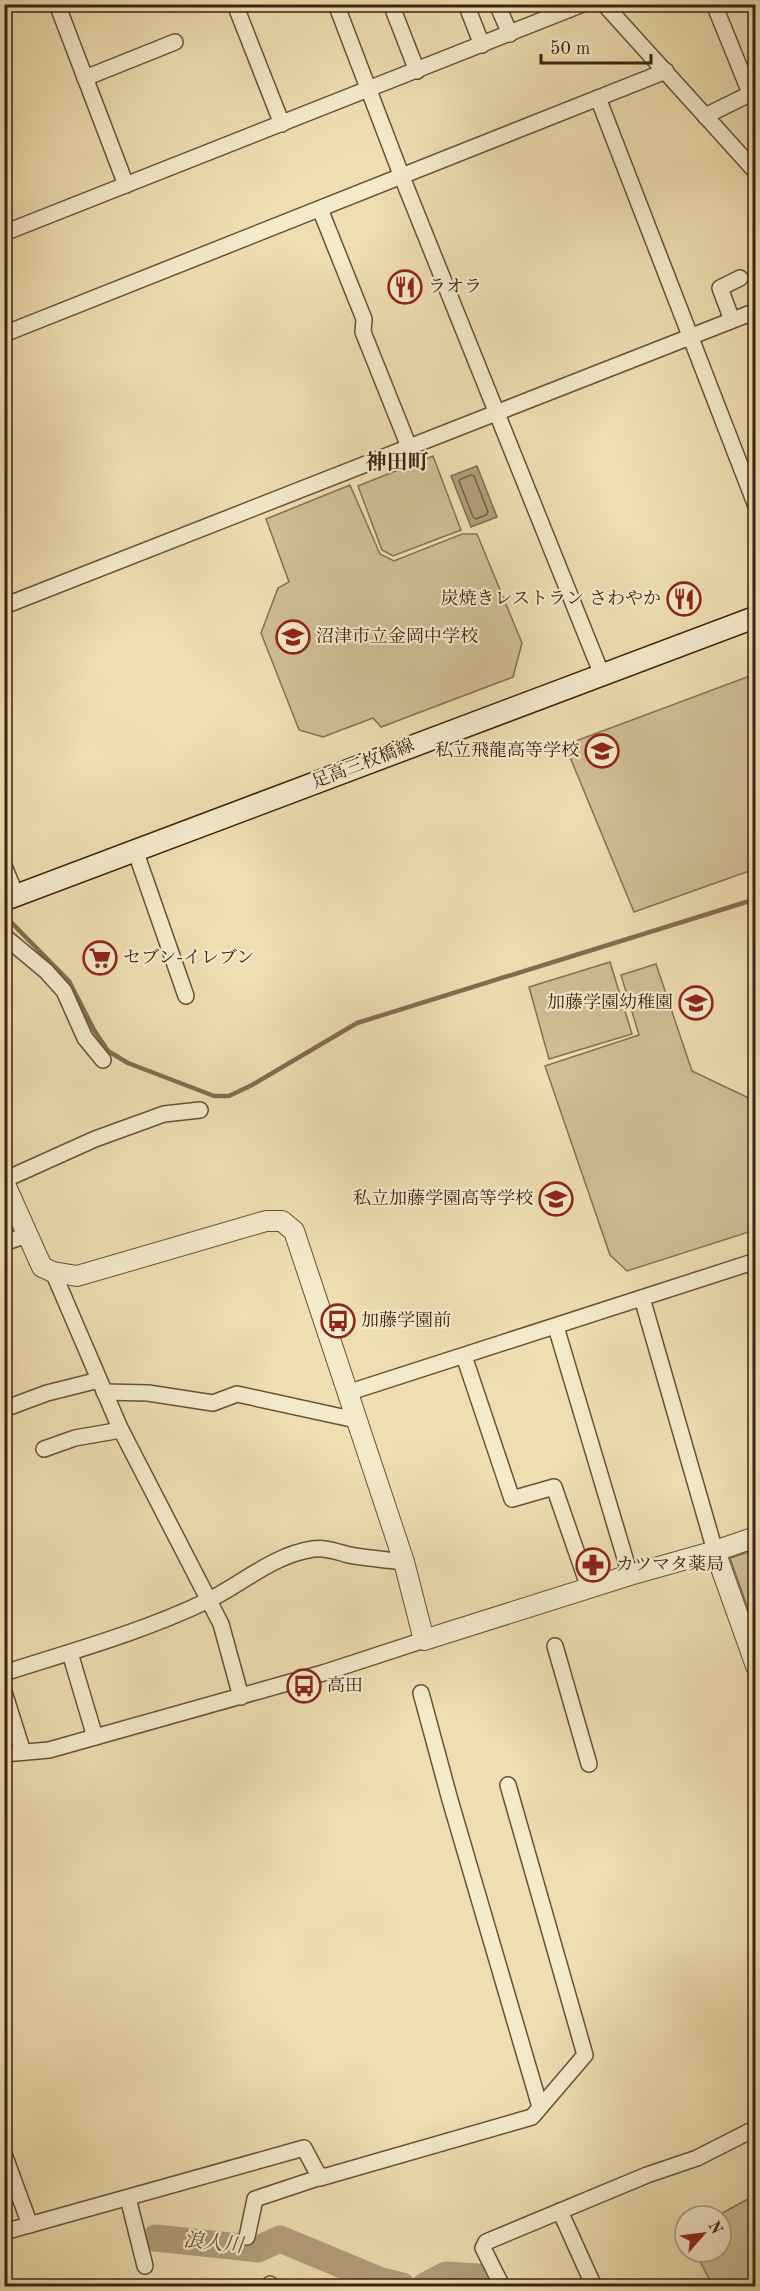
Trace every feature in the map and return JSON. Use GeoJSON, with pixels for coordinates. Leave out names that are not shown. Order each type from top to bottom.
{"type":"FeatureCollection","features":[{"type":"Feature","properties":{"kind":"main road","name":"足高三枚橋線"},"geometry":{"type":"LineString","coordinates":[[8,895],[135,850],[756,617]]}},
{"type":"Feature","properties":{"kind":"street"},"geometry":{"type":"LineString","coordinates":[[57,4],[126,185]]}},
{"type":"Feature","properties":{"kind":"street"},"geometry":{"type":"LineString","coordinates":[[336,4],[402,177],[602,675]]}},
{"type":"Feature","properties":{"kind":"street"},"geometry":{"type":"LineString","coordinates":[[391,4],[417,70]]}},
{"type":"Feature","properties":{"kind":"street"},"geometry":{"type":"LineString","coordinates":[[466,4],[482,45]]}},
{"type":"Feature","properties":{"kind":"street"},"geometry":{"type":"LineString","coordinates":[[497,4],[510,34]]}},
{"type":"Feature","properties":{"kind":"street"},"geometry":{"type":"LineString","coordinates":[[4,233],[583,4]]}},
{"type":"Feature","properties":{"kind":"street"},"geometry":{"type":"LineString","coordinates":[[604,4],[756,172]]}},
{"type":"Feature","properties":{"kind":"street"},"geometry":{"type":"LineString","coordinates":[[705,116],[753,92],[714,4]]}},
{"type":"Feature","properties":{"kind":"street"},"geometry":{"type":"LineString","coordinates":[[236,7],[282,124]]}},
{"type":"Feature","properties":{"kind":"street"},"geometry":{"type":"LineString","coordinates":[[85,78],[175,42]]}},
{"type":"Feature","properties":{"kind":"street"},"geometry":{"type":"LineString","coordinates":[[4,334],[666,71]]}},
{"type":"Feature","properties":{"kind":"street"},"geometry":{"type":"LineString","coordinates":[[598,98],[756,506]]}},
{"type":"Feature","properties":{"kind":"street"},"geometry":{"type":"LineString","coordinates":[[320,209],[364,319],[363,332],[409,447]]}},
{"type":"Feature","properties":{"kind":"street"},"geometry":{"type":"LineString","coordinates":[[732,320],[720,288],[740,278]]}},
{"type":"Feature","properties":{"kind":"street"},"geometry":{"type":"LineString","coordinates":[[4,606],[756,311]]}},
{"type":"Feature","properties":{"kind":"street"},"geometry":{"type":"LineString","coordinates":[[135,850],[186,996]]}},
{"type":"Feature","properties":{"kind":"street"},"geometry":{"type":"LineString","coordinates":[[4,866],[8,895]]}},
{"type":"Feature","properties":{"kind":"street"},"geometry":{"type":"LineString","coordinates":[[4,936],[46,971],[64,991],[85,1038],[103,1060]]}},
{"type":"Feature","properties":{"kind":"street"},"geometry":{"type":"LineString","coordinates":[[200,1110],[164,1114],[95,1139],[4,1181],[42,1267],[53,1272],[76,1276],[266,1221],[282,1221],[294,1231],[404,1562],[424,1640]]}},
{"type":"Feature","properties":{"kind":"street"},"geometry":{"type":"LineString","coordinates":[[4,1243],[27,1235]]}},
{"type":"Feature","properties":{"kind":"street"},"geometry":{"type":"LineString","coordinates":[[347,1393],[756,1261]]}},
{"type":"Feature","properties":{"kind":"street"},"geometry":{"type":"LineString","coordinates":[[53,1272],[121,1430],[221,1624],[241,1697]]}},
{"type":"Feature","properties":{"kind":"street"},"geometry":{"type":"LineString","coordinates":[[642,1298],[715,1551],[756,1666]]}},
{"type":"Feature","properties":{"kind":"street"},"geometry":{"type":"LineString","coordinates":[[556,1327],[630,1575]]}},
{"type":"Feature","properties":{"kind":"street"},"geometry":{"type":"LineString","coordinates":[[464,1356],[512,1499],[554,1487],[589,1588]]}},
{"type":"Feature","properties":{"kind":"street"},"geometry":{"type":"LineString","coordinates":[[4,1409],[47,1393],[101,1386],[213,1402],[237,1394],[356,1420]]}},
{"type":"Feature","properties":{"kind":"street"},"geometry":{"type":"LineString","coordinates":[[44,1449],[67,1440],[121,1430]]}},
{"type":"Feature","properties":{"kind":"street"},"geometry":{"type":"LineString","coordinates":[[4,1754],[49,1750],[241,1697],[756,1537]]}},
{"type":"Feature","properties":{"kind":"street"},"geometry":{"type":"LineString","coordinates":[[4,1673],[132,1633],[209,1600],[251,1574],[293,1555],[314,1549],[404,1562]]}},
{"type":"Feature","properties":{"kind":"street"},"geometry":{"type":"LineString","coordinates":[[555,1646],[589,1764]]}},
{"type":"Feature","properties":{"kind":"street"},"geometry":{"type":"LineString","coordinates":[[70,1653],[95,1737]]}},
{"type":"Feature","properties":{"kind":"street"},"geometry":{"type":"LineString","coordinates":[[4,1692],[23,1752]]}},
{"type":"Feature","properties":{"kind":"street"},"geometry":{"type":"LineString","coordinates":[[421,1693],[540,2107]]}},
{"type":"Feature","properties":{"kind":"street"},"geometry":{"type":"LineString","coordinates":[[247,2237],[255,2199],[324,2176],[532,2117],[585,2055],[508,1785]]}},
{"type":"Feature","properties":{"kind":"street"},"geometry":{"type":"LineString","coordinates":[[502,2286],[483,2248],[486,2242],[647,2175],[697,2158],[756,2128]]}},
{"type":"Feature","properties":{"kind":"street"},"geometry":{"type":"LineString","coordinates":[[4,2232],[304,2148],[320,2178],[324,2176]]}},
{"type":"Feature","properties":{"kind":"street"},"geometry":{"type":"LineString","coordinates":[[4,2154],[30,2225]]}},
{"type":"Feature","properties":{"kind":"street"},"geometry":{"type":"LineString","coordinates":[[128,2198],[145,2266]]}},
{"type":"Feature","properties":{"kind":"street"},"geometry":{"type":"LineString","coordinates":[[560,2211],[592,2282]]}},
{"type":"Feature","properties":{"kind":"shaded area"},"geometry":{"type":"Polygon","coordinates":[[[433,456],[461,530],[393,556],[382,550],[358,486],[433,456]]]}},
{"type":"Feature","properties":{"kind":"shaded area"},"geometry":{"type":"Polygon","coordinates":[[[350,485],[380,554],[394,561],[462,534],[477,534],[522,643],[513,677],[381,727],[373,718],[323,737],[299,730],[261,633],[278,588],[289,582],[266,519],[350,485]]]}},
{"type":"Feature","properties":{"kind":"shaded area"},"geometry":{"type":"Polygon","coordinates":[[[755,674],[755,869],[634,912],[565,745],[755,674]]]}},
{"type":"Feature","properties":{"kind":"shaded area"},"geometry":{"type":"Polygon","coordinates":[[[610,962],[632,1034],[549,1059],[529,987],[610,962]]]}},
{"type":"Feature","properties":{"kind":"shaded area"},"geometry":{"type":"Polygon","coordinates":[[[656,964],[692,1071],[755,1101],[755,1230],[627,1271],[610,1255],[545,1066],[639,1035],[621,975],[656,964]]]}},
{"type":"Feature","properties":{"kind":"shaded area"},"geometry":{"type":"Polygon","coordinates":[[[756,1550],[755,1629],[730,1558],[756,1550]]]}},
{"type":"Feature","properties":{"kind":"shaded area"},"geometry":{"type":"Polygon","coordinates":[[[755,2195],[755,2286],[713,2286],[701,2264],[733,2264],[733,2207],[755,2195]]]}},
{"type":"Feature","properties":{"kind":"water"},"geometry":{"type":"Polygon","coordinates":[[[477,466],[497,517],[471,527],[451,476],[477,466]]]}},
{"type":"Feature","properties":{"kind":"waterway"},"geometry":{"type":"LineString","coordinates":[[4,915],[69,981],[94,1030],[108,1051],[128,1063],[214,1096],[229,1096],[252,1085],[357,1023],[756,899]]}},
{"type":"Feature","properties":{"kind":"waterway","name":"浪人川"},"geometry":{"type":"LineString","coordinates":[[156,2238],[258,2249],[280,2239],[381,2281],[402,2286]]}},
{"type":"Feature","properties":{"kind":"waterway","name":"浪人川"},"geometry":{"type":"LineString","coordinates":[[425,2286],[446,2275],[478,2277],[485,2286]]}},
{"type":"Feature","properties":{"kind":"place","name":"ラオラ"},"geometry":{"type":"Point","coordinates":[405,287]}},
{"type":"Feature","properties":{"kind":"place","name":"炭焼きレストラン さわやか"},"geometry":{"type":"Point","coordinates":[684,599]}},
{"type":"Feature","properties":{"kind":"place","name":"沼津市立金岡中学校"},"geometry":{"type":"Point","coordinates":[293,637]}},
{"type":"Feature","properties":{"kind":"place","name":"私立飛龍高等学校"},"geometry":{"type":"Point","coordinates":[602,751]}},
{"type":"Feature","properties":{"kind":"place","name":"セブン-イレブン"},"geometry":{"type":"Point","coordinates":[100,958]}},
{"type":"Feature","properties":{"kind":"place","name":"加藤学園幼稚園"},"geometry":{"type":"Point","coordinates":[696,1003]}},
{"type":"Feature","properties":{"kind":"place","name":"私立加藤学園高等学校"},"geometry":{"type":"Point","coordinates":[556,1199]}},
{"type":"Feature","properties":{"kind":"place","name":"加藤学園前"},"geometry":{"type":"Point","coordinates":[338,1321]}},
{"type":"Feature","properties":{"kind":"place","name":"カツマタ薬局"},"geometry":{"type":"Point","coordinates":[593,1565]}},
{"type":"Feature","properties":{"kind":"place","name":"高田"},"geometry":{"type":"Point","coordinates":[304,1686]}},
{"type":"Feature","properties":{"kind":"district","name":"神田町"},"geometry":{"type":"Point","coordinates":[397,463]}}]}
